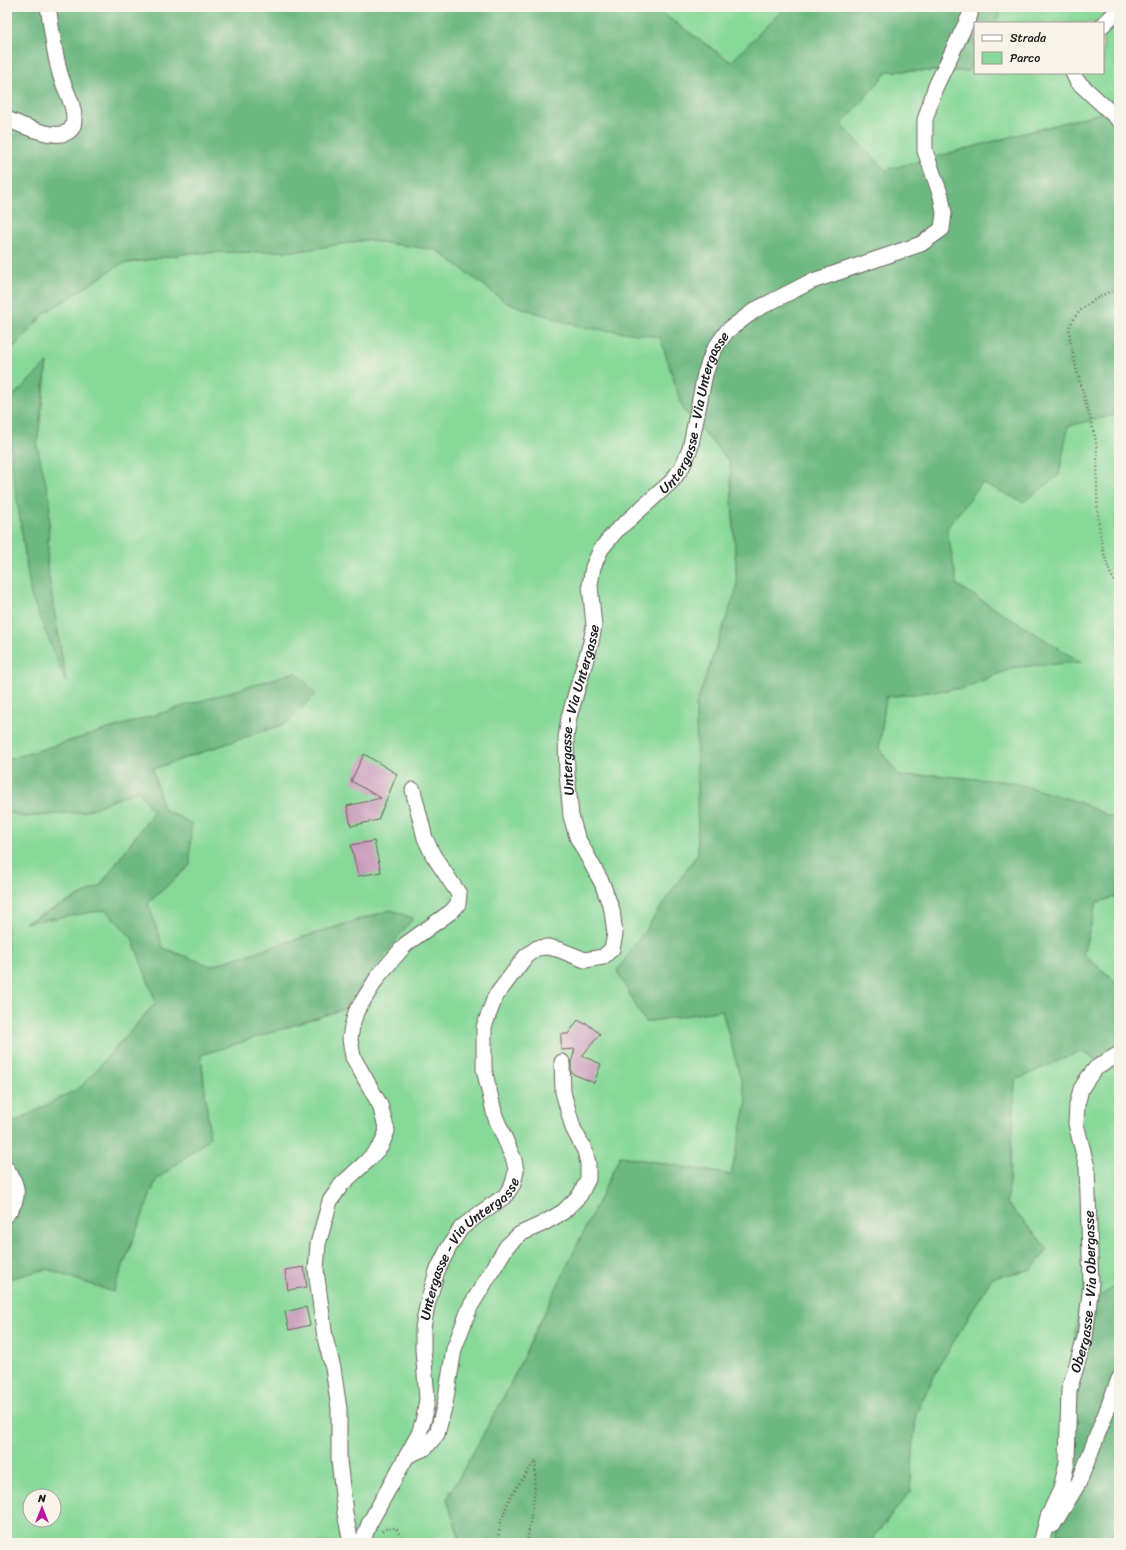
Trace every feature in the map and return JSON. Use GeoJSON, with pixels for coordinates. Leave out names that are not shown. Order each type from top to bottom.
{"type":"FeatureCollection","features":[{"type":"Feature","properties":{"kind":"street"},"geometry":{"type":"LineString","coordinates":[[7,119],[31,130],[54,135],[65,133],[72,127],[74,118],[70,99],[61,77],[48,7]]}},
{"type":"Feature","properties":{"kind":"street","name":"Untergasse - Via Untergasse"},"geometry":{"type":"LineString","coordinates":[[362,1543],[369,1524],[419,1434],[424,1418],[427,1399],[423,1328],[427,1306],[437,1271],[449,1247],[461,1228],[505,1196],[513,1184],[516,1171],[514,1160],[495,1116],[484,1068],[484,1027],[495,997],[526,956],[537,948],[548,947],[560,950],[584,960],[603,957],[612,949],[615,934],[612,910],[602,883],[577,837],[571,816],[567,773],[566,738],[569,717],[594,626],[590,585],[593,567],[601,548],[615,532],[672,481],[682,467],[690,449],[705,374],[713,351],[727,331],[755,310],[810,282],[921,244],[942,229],[944,213],[941,196],[925,152],[925,120],[935,88],[970,15],[970,7]]}},
{"type":"Feature","properties":{"kind":"street"},"geometry":{"type":"LineString","coordinates":[[1104,24],[1119,10]]}},
{"type":"Feature","properties":{"kind":"street"},"geometry":{"type":"LineString","coordinates":[[1074,74],[1077,81],[1119,120]]}},
{"type":"Feature","properties":{"kind":"street"},"geometry":{"type":"LineString","coordinates":[[350,1543],[339,1460],[339,1409],[333,1368],[325,1338],[316,1270],[318,1244],[330,1201],[342,1184],[381,1146],[386,1131],[380,1105],[353,1057],[350,1039],[356,1012],[379,975],[406,944],[452,911],[458,904],[459,894],[433,855],[425,838],[412,790]]}},
{"type":"Feature","properties":{"kind":"street","name":"Obergasse - Via Obergasse"},"geometry":{"type":"LineString","coordinates":[[1042,1543],[1048,1517],[1061,1489],[1067,1462],[1070,1390],[1085,1338],[1091,1283],[1087,1167],[1076,1124],[1077,1106],[1081,1088],[1096,1068],[1119,1054]]}},
{"type":"Feature","properties":{"kind":"street"},"geometry":{"type":"LineString","coordinates":[[407,1456],[425,1448],[437,1434],[445,1404],[454,1349],[470,1307],[507,1246],[520,1234],[563,1212],[580,1195],[588,1179],[588,1163],[585,1151],[573,1128],[563,1092],[562,1062]]}},
{"type":"Feature","properties":{"kind":"street"},"geometry":{"type":"LineString","coordinates":[[7,1169],[14,1181],[17,1191],[16,1201],[7,1214]]}},
{"type":"Feature","properties":{"kind":"street","name":"Obergasse - Via Obergasse"},"geometry":{"type":"LineString","coordinates":[[1042,1543],[1079,1482],[1119,1379]]}},
{"type":"Feature","properties":{"kind":"path"},"geometry":{"type":"LineString","coordinates":[[1119,287],[1097,298],[1086,306],[1076,315],[1070,327],[1073,355],[1096,445],[1097,506],[1103,546],[1110,573],[1119,588]]}},
{"type":"Feature","properties":{"kind":"path"},"geometry":{"type":"LineString","coordinates":[[497,1543],[501,1521],[510,1497],[536,1460],[534,1496],[527,1543]]}},
{"type":"Feature","properties":{"kind":"path"},"geometry":{"type":"LineString","coordinates":[[380,1532],[385,1529],[396,1528],[404,1543]]}},
{"type":"Feature","properties":{"kind":"green space"},"geometry":{"type":"Polygon","coordinates":[[[7,7],[653,7],[731,62],[785,7],[1003,7],[996,22],[974,22],[974,60],[968,71],[888,71],[841,125],[886,170],[1119,108],[1119,414],[1068,426],[1059,475],[1023,502],[982,483],[947,528],[957,585],[1081,662],[1015,667],[964,688],[886,697],[879,749],[900,777],[934,775],[1011,782],[1079,802],[1119,821],[1119,896],[1097,902],[1083,954],[1119,984],[1119,1071],[1080,1051],[1015,1080],[1013,1130],[1007,1203],[1048,1249],[1032,1269],[992,1278],[940,1364],[916,1413],[910,1492],[873,1538],[872,1543],[461,1543],[447,1499],[503,1399],[620,1156],[731,1175],[747,1102],[722,1010],[645,1022],[617,971],[698,853],[696,705],[737,588],[730,462],[683,409],[660,337],[581,327],[507,303],[437,250],[366,240],[299,251],[191,253],[121,264],[45,313],[7,354],[7,7]]]}},
{"type":"Feature","properties":{"kind":"green space"},"geometry":{"type":"Polygon","coordinates":[[[653,7],[785,7],[731,62],[653,7]]]}},
{"type":"Feature","properties":{"kind":"green space"},"geometry":{"type":"Polygon","coordinates":[[[1003,7],[1119,7],[1119,108],[886,170],[840,125],[888,71],[968,71],[974,60],[974,74],[1104,74],[1104,22],[996,22],[1003,7]]]}},
{"type":"Feature","properties":{"kind":"green space"},"geometry":{"type":"Polygon","coordinates":[[[366,240],[437,250],[507,303],[581,327],[660,336],[683,409],[730,462],[737,588],[696,705],[698,853],[617,971],[645,1022],[722,1010],[747,1102],[731,1175],[620,1156],[503,1399],[447,1499],[461,1543],[7,1543],[7,1279],[47,1269],[113,1292],[156,1180],[210,1138],[201,1055],[344,1009],[390,910],[210,966],[163,948],[148,903],[190,865],[163,809],[153,769],[287,723],[296,672],[7,760],[7,354],[45,313],[121,264],[191,253],[299,251],[366,240]],[[47,364],[9,400],[12,465],[31,595],[66,680],[47,566],[50,500],[37,446],[47,364]]]}},
{"type":"Feature","properties":{"kind":"green space"},"geometry":{"type":"Polygon","coordinates":[[[47,363],[37,446],[50,500],[47,566],[66,683],[31,595],[12,465],[9,400],[47,363]]]}},
{"type":"Feature","properties":{"kind":"green space"},"geometry":{"type":"Polygon","coordinates":[[[1119,414],[1119,821],[1079,802],[934,775],[900,777],[879,749],[886,697],[964,688],[1015,667],[1080,662],[957,585],[946,528],[982,483],[1059,475],[1068,425],[1119,414]]]}},
{"type":"Feature","properties":{"kind":"green space"},"geometry":{"type":"Polygon","coordinates":[[[296,672],[316,694],[287,723],[153,769],[163,809],[191,823],[190,865],[148,903],[163,948],[211,966],[391,910],[413,918],[344,1009],[201,1055],[210,1138],[156,1180],[113,1292],[47,1269],[7,1279],[7,1126],[81,1087],[156,1003],[132,938],[106,910],[25,923],[100,886],[153,812],[139,790],[83,812],[23,817],[7,812],[7,760],[296,672]]]}},
{"type":"Feature","properties":{"kind":"green space"},"geometry":{"type":"Polygon","coordinates":[[[139,790],[153,812],[100,886],[26,922],[106,910],[132,938],[156,1002],[81,1087],[7,1126],[7,812],[23,817],[83,812],[139,790]]]}},
{"type":"Feature","properties":{"kind":"green space"},"geometry":{"type":"Polygon","coordinates":[[[1119,896],[1119,984],[1083,954],[1097,902],[1119,896]]]}},
{"type":"Feature","properties":{"kind":"green space"},"geometry":{"type":"Polygon","coordinates":[[[1080,1051],[1119,1071],[1119,1283],[1078,1312],[1057,1543],[872,1543],[873,1538],[910,1492],[916,1413],[940,1364],[992,1278],[1032,1269],[1048,1249],[1007,1203],[1013,1130],[1015,1080],[1080,1051]]]}},
{"type":"Feature","properties":{"kind":"green space"},"geometry":{"type":"Polygon","coordinates":[[[1119,1283],[1119,1543],[1057,1543],[1078,1312],[1119,1283]]]}},
{"type":"Feature","properties":{"kind":"building"},"geometry":{"type":"Polygon","coordinates":[[[364,754],[397,774],[378,820],[351,826],[347,806],[381,798],[351,781],[364,754]]]}},
{"type":"Feature","properties":{"kind":"building"},"geometry":{"type":"Polygon","coordinates":[[[374,841],[381,872],[358,876],[351,845],[374,841]]]}},
{"type":"Feature","properties":{"kind":"building"},"geometry":{"type":"Polygon","coordinates":[[[578,1020],[585,1024],[585,1022],[600,1034],[582,1056],[601,1064],[594,1083],[571,1073],[571,1063],[575,1049],[561,1050],[561,1034],[568,1034],[578,1020]]]}},
{"type":"Feature","properties":{"kind":"building"},"geometry":{"type":"Polygon","coordinates":[[[304,1267],[307,1287],[288,1290],[285,1270],[304,1267]]]}},
{"type":"Feature","properties":{"kind":"building"},"geometry":{"type":"Polygon","coordinates":[[[306,1307],[310,1325],[289,1330],[285,1312],[306,1307]]]}}]}
